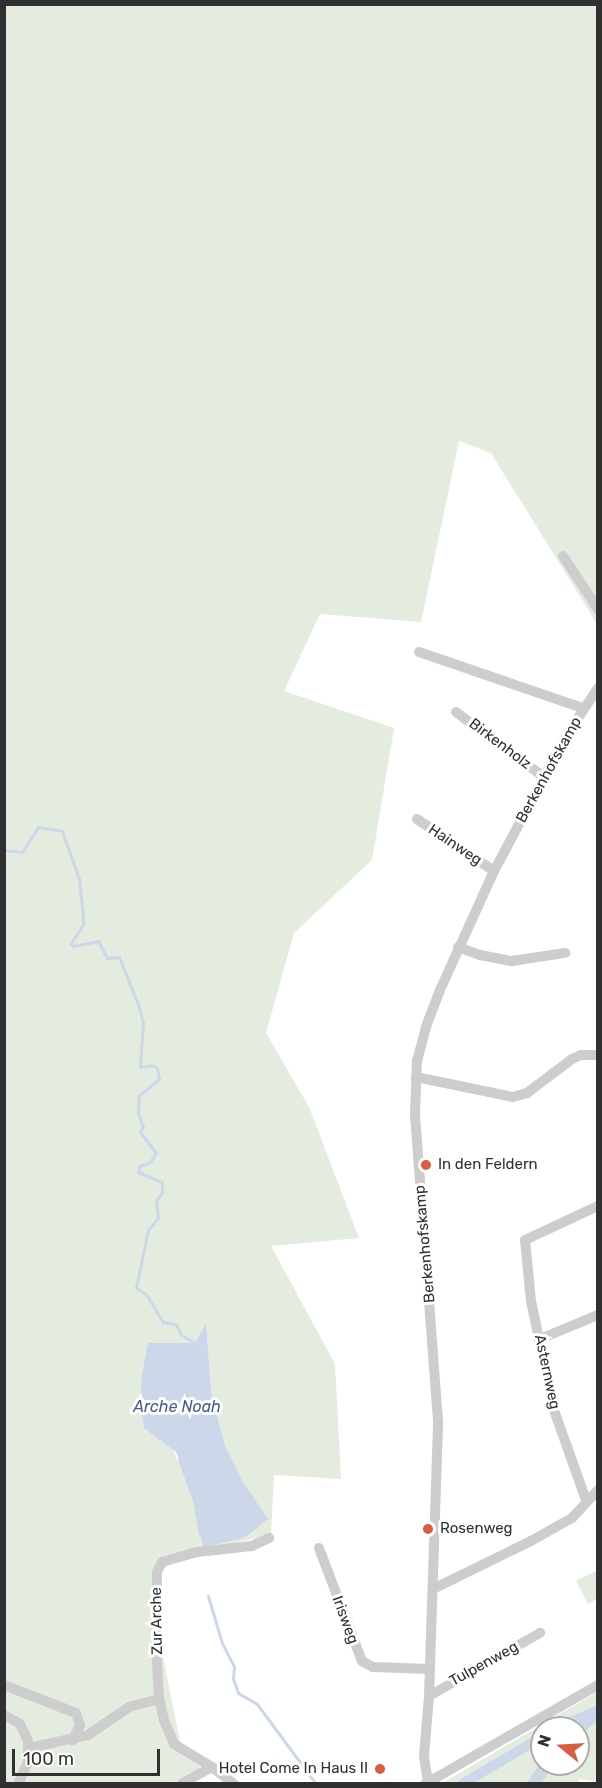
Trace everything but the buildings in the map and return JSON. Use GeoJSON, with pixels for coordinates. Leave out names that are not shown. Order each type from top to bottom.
{"type":"FeatureCollection","features":[{"type":"Feature","properties":{"kind":"street"},"geometry":{"type":"LineString","coordinates":[[563,556],[597,609]]}},
{"type":"Feature","properties":{"kind":"street","name":"Berkenhofskamp"},"geometry":{"type":"LineString","coordinates":[[419,652],[583,708]]}},
{"type":"Feature","properties":{"kind":"street","name":"Berkenhofskamp"},"geometry":{"type":"LineString","coordinates":[[426,1783],[424,1756],[429,1696],[438,1421],[420,1191],[416,1077],[427,1024],[458,947],[494,871],[544,777],[597,688]]}},
{"type":"Feature","properties":{"kind":"street","name":"Birkenholz"},"geometry":{"type":"LineString","coordinates":[[456,712],[544,777]]}},
{"type":"Feature","properties":{"kind":"street","name":"Hainweg"},"geometry":{"type":"LineString","coordinates":[[417,819],[494,871]]}},
{"type":"Feature","properties":{"kind":"street"},"geometry":{"type":"LineString","coordinates":[[458,947],[480,955],[512,961],[565,953]]}},
{"type":"Feature","properties":{"kind":"street"},"geometry":{"type":"LineString","coordinates":[[416,1077],[513,1098],[527,1093],[572,1059],[581,1055],[597,1055]]}},
{"type":"Feature","properties":{"kind":"street","name":"Asternweg"},"geometry":{"type":"LineString","coordinates":[[586,1500],[554,1410],[531,1301],[525,1240],[597,1206]]}},
{"type":"Feature","properties":{"kind":"street"},"geometry":{"type":"LineString","coordinates":[[540,1339],[597,1315]]}},
{"type":"Feature","properties":{"kind":"street"},"geometry":{"type":"LineString","coordinates":[[433,1589],[572,1518],[597,1490]]}},
{"type":"Feature","properties":{"kind":"street","name":"Zur Arche"},"geometry":{"type":"LineString","coordinates":[[234,1784],[212,1767],[174,1744],[164,1720],[159,1699],[155,1596],[157,1572],[162,1562],[197,1552],[252,1546],[269,1538]]}},
{"type":"Feature","properties":{"kind":"street","name":"Irisweg"},"geometry":{"type":"LineString","coordinates":[[319,1548],[362,1661],[374,1667],[429,1669]]}},
{"type":"Feature","properties":{"kind":"street","name":"Tulpenweg"},"geometry":{"type":"LineString","coordinates":[[429,1696],[540,1633]]}},
{"type":"Feature","properties":{"kind":"street"},"geometry":{"type":"LineString","coordinates":[[4,1685],[75,1713],[80,1725],[73,1740]]}},
{"type":"Feature","properties":{"kind":"street"},"geometry":{"type":"LineString","coordinates":[[426,1783],[597,1685]]}},
{"type":"Feature","properties":{"kind":"street"},"geometry":{"type":"LineString","coordinates":[[29,1748],[73,1740],[101,1728],[139,1703],[159,1699]]}},
{"type":"Feature","properties":{"kind":"street"},"geometry":{"type":"LineString","coordinates":[[4,1715],[20,1724],[29,1748],[28,1762],[18,1784]]}},
{"type":"Feature","properties":{"kind":"street"},"geometry":{"type":"LineString","coordinates":[[182,1784],[212,1767]]}},
{"type":"Feature","properties":{"kind":"shaded area"},"geometry":{"type":"Polygon","coordinates":[[[5,5],[597,5],[597,624],[491,453],[459,441],[421,622],[320,614],[284,691],[394,728],[372,860],[294,933],[266,1033],[309,1107],[359,1238],[271,1246],[335,1364],[341,1479],[274,1475],[271,1535],[158,1560],[159,1637],[181,1746],[201,1768],[172,1783],[5,1784],[5,5]],[[206,1325],[195,1343],[149,1343],[142,1374],[194,1500],[203,1547],[243,1482],[225,1445],[212,1398],[206,1325]]]}},
{"type":"Feature","properties":{"kind":"shaded area"},"geometry":{"type":"Polygon","coordinates":[[[597,1570],[597,1599],[588,1604],[576,1581],[597,1570]]]}},
{"type":"Feature","properties":{"kind":"shaded area"},"geometry":{"type":"Polygon","coordinates":[[[597,1692],[597,1782],[580,1779],[577,1784],[441,1784],[530,1732],[530,1776],[590,1776],[590,1716],[556,1716],[597,1692]]]}},
{"type":"Feature","properties":{"kind":"water","name":"Arche Noah"},"geometry":{"type":"Polygon","coordinates":[[[206,1324],[212,1398],[225,1445],[243,1482],[268,1519],[244,1538],[203,1547],[194,1500],[176,1452],[144,1428],[140,1402],[148,1343],[195,1343],[206,1324]]]}},
{"type":"Feature","properties":{"kind":"water"},"geometry":{"type":"Polygon","coordinates":[[[597,1704],[597,1720],[590,1727],[590,1716],[583,1716],[597,1704]]]}},
{"type":"Feature","properties":{"kind":"water"},"geometry":{"type":"Polygon","coordinates":[[[532,1776],[546,1776],[541,1783],[527,1783],[532,1776]]]}},
{"type":"Feature","properties":{"kind":"waterway"},"geometry":{"type":"LineString","coordinates":[[4,850],[22,852],[38,827],[62,831],[79,879],[83,917],[83,925],[71,943],[73,946],[98,941],[107,958],[119,957],[139,1007],[143,1023],[140,1067],[152,1065],[157,1068],[159,1079],[139,1096],[138,1112],[143,1127],[140,1132],[156,1153],[150,1162],[140,1166],[138,1172],[162,1182],[162,1193],[156,1200],[158,1218],[148,1230],[136,1288],[146,1294],[163,1322],[176,1324],[181,1335],[195,1343],[194,1347]]}},
{"type":"Feature","properties":{"kind":"waterway"},"geometry":{"type":"LineString","coordinates":[[179,1460],[194,1500],[200,1534]]}},
{"type":"Feature","properties":{"kind":"waterway"},"geometry":{"type":"LineString","coordinates":[[208,1596],[222,1643],[234,1667],[233,1679],[238,1693],[257,1704],[316,1784]]}},
{"type":"Feature","properties":{"kind":"waterway"},"geometry":{"type":"LineString","coordinates":[[585,1716],[594,1712]]}},
{"type":"Feature","properties":{"kind":"waterway"},"geometry":{"type":"LineString","coordinates":[[462,1784],[530,1744]]}},
{"type":"Feature","properties":{"kind":"place","name":"In den Feldern"},"geometry":{"type":"Point","coordinates":[426,1165]}},
{"type":"Feature","properties":{"kind":"place","name":"Rosenweg"},"geometry":{"type":"Point","coordinates":[428,1529]}},
{"type":"Feature","properties":{"kind":"place","name":"Hotel Come In Haus II"},"geometry":{"type":"Point","coordinates":[380,1769]}}]}
